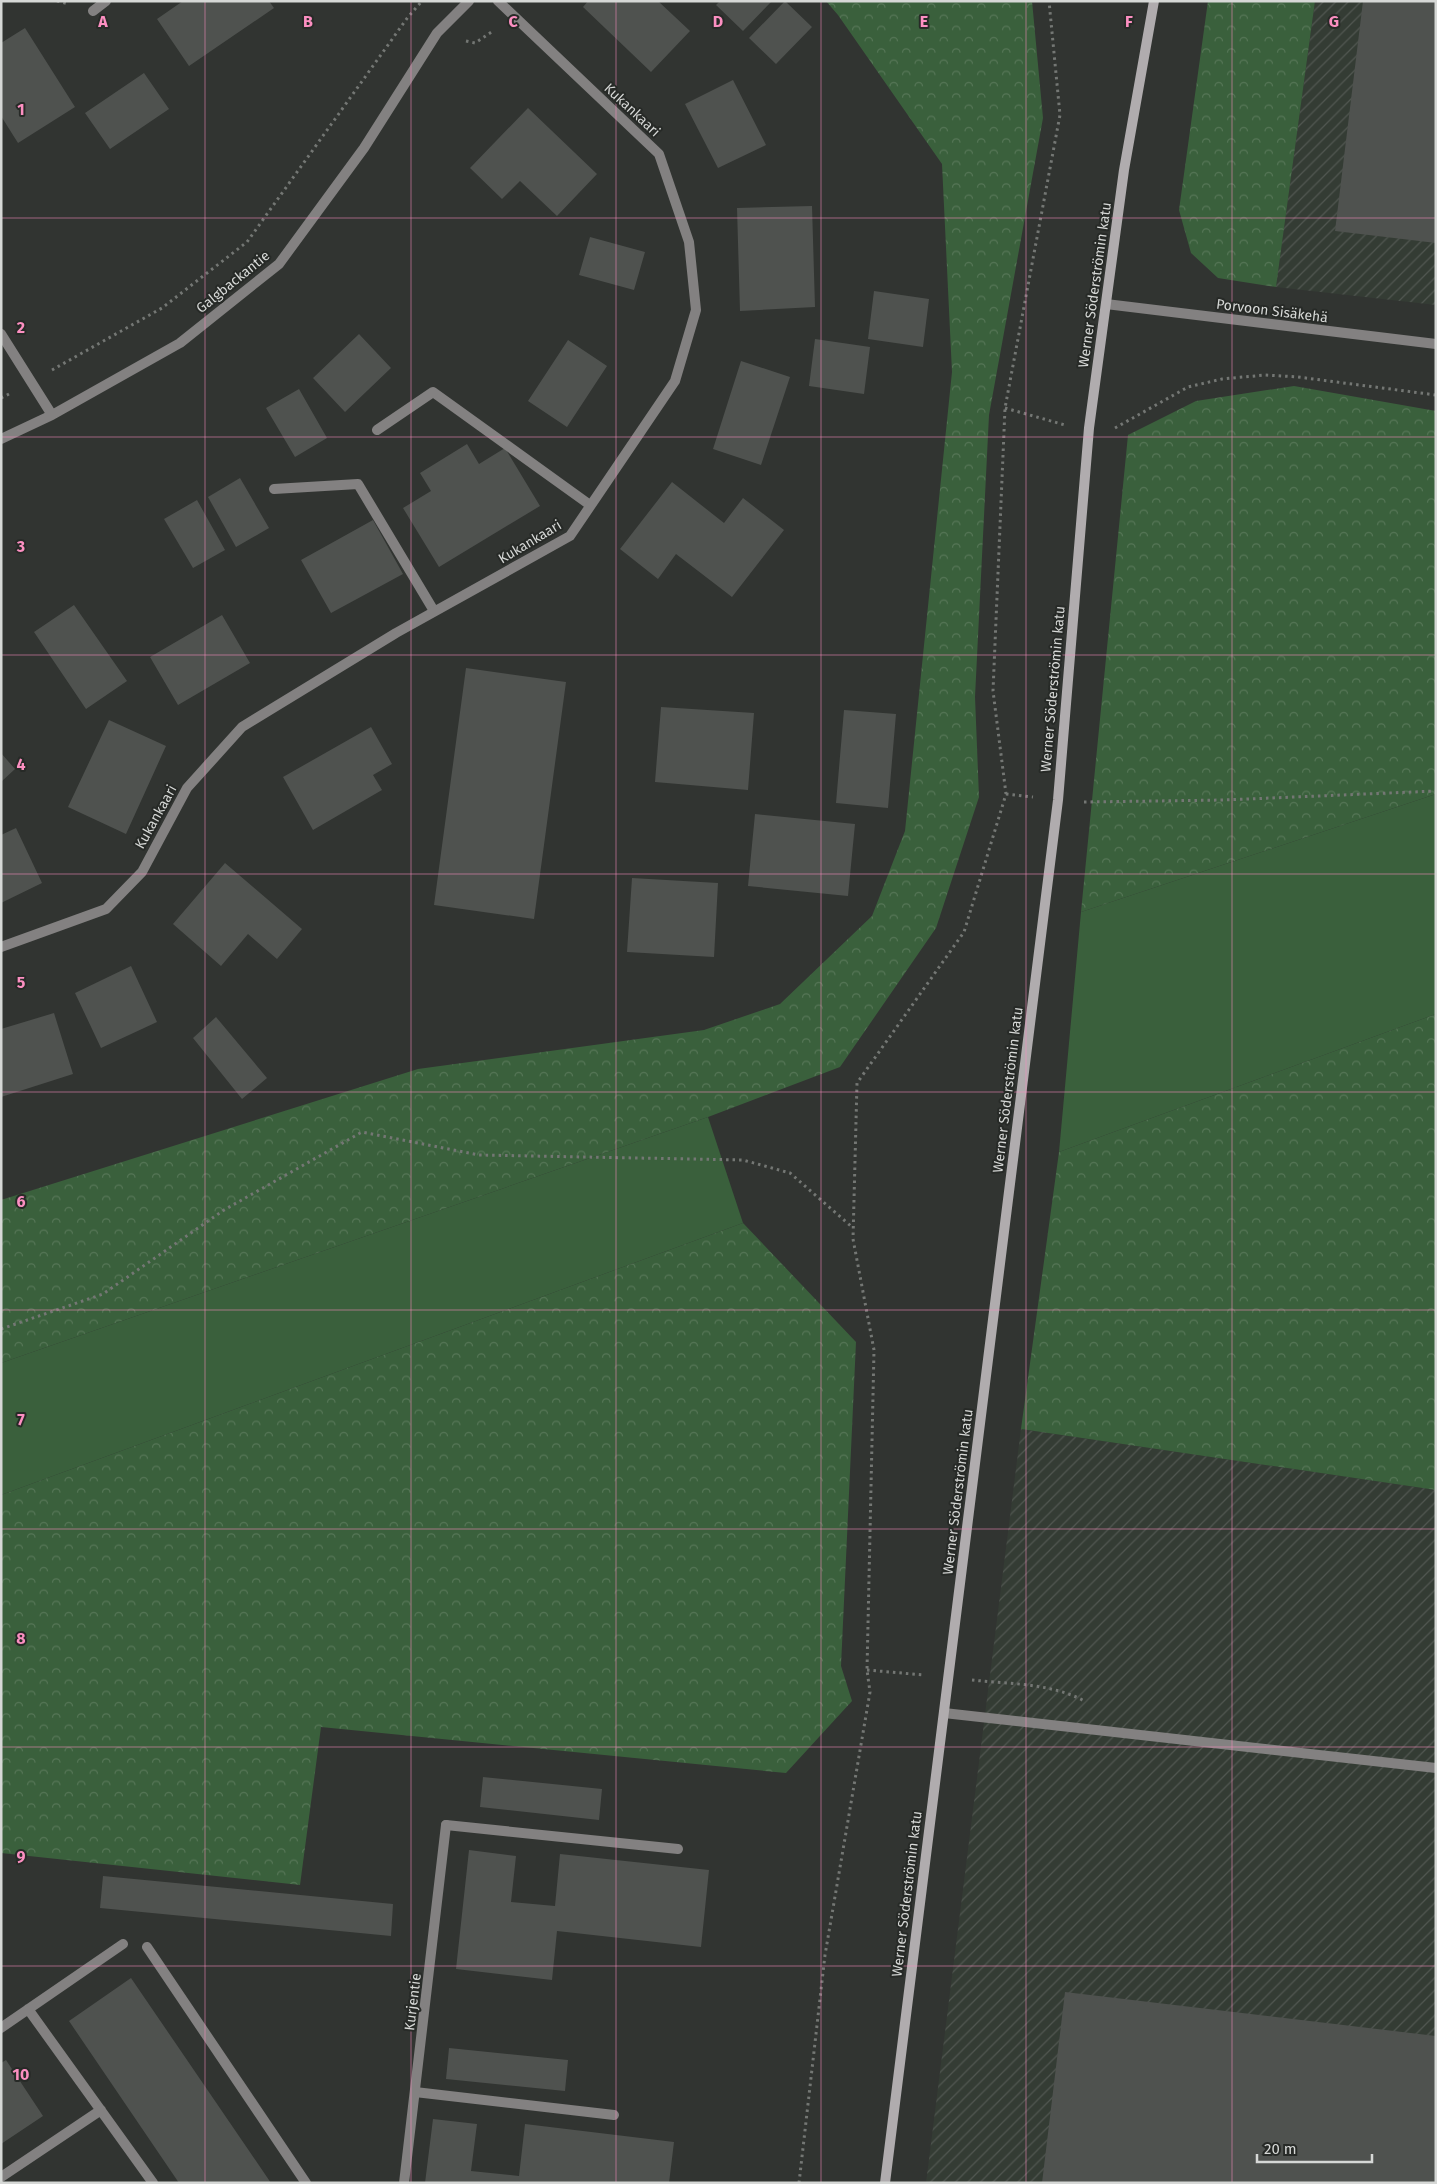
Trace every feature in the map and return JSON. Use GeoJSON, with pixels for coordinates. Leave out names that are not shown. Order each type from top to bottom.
{"type":"FeatureCollection","features":[{"type":"Feature","properties":{"kind":"street"},"geometry":{"type":"LineString","coordinates":[[92,11],[106,1]]}},
{"type":"Feature","properties":{"kind":"street","name":"Galgbackantie"},"geometry":{"type":"LineString","coordinates":[[1,438],[52,415],[180,343],[279,264],[364,148],[437,33],[470,1]]}},
{"type":"Feature","properties":{"kind":"street","name":"Kukankaari"},"geometry":{"type":"LineString","coordinates":[[1,947],[106,908],[142,872],[187,788],[242,727],[396,633],[570,536],[676,381],[696,310],[689,242],[659,154],[498,1]]}},
{"type":"Feature","properties":{"kind":"street","name":"Werner Söderströmin katu"},"geometry":{"type":"LineString","coordinates":[[885,2183],[1058,800],[1089,428],[1124,170],[1154,1]]}},
{"type":"Feature","properties":{"kind":"street","name":"Porvoon Sisäkehä"},"geometry":{"type":"LineString","coordinates":[[1106,304],[1436,344]]}},
{"type":"Feature","properties":{"kind":"street"},"geometry":{"type":"LineString","coordinates":[[1,334],[52,415]]}},
{"type":"Feature","properties":{"kind":"street"},"geometry":{"type":"LineString","coordinates":[[376,430],[434,392],[590,505]]}},
{"type":"Feature","properties":{"kind":"street"},"geometry":{"type":"LineString","coordinates":[[274,489],[358,484],[434,612]]}},
{"type":"Feature","properties":{"kind":"street"},"geometry":{"type":"LineString","coordinates":[[944,1713],[1436,1768]]}},
{"type":"Feature","properties":{"kind":"street","name":"Kurjentie"},"geometry":{"type":"LineString","coordinates":[[404,2183],[446,1825],[678,1849]]}},
{"type":"Feature","properties":{"kind":"street"},"geometry":{"type":"LineString","coordinates":[[1,2028],[123,1944]]}},
{"type":"Feature","properties":{"kind":"street"},"geometry":{"type":"LineString","coordinates":[[147,1947],[306,2183]]}},
{"type":"Feature","properties":{"kind":"street"},"geometry":{"type":"LineString","coordinates":[[28,2009],[153,2183]]}},
{"type":"Feature","properties":{"kind":"street"},"geometry":{"type":"LineString","coordinates":[[415,2092],[614,2115]]}},
{"type":"Feature","properties":{"kind":"street"},"geometry":{"type":"LineString","coordinates":[[1,2177],[101,2110]]}},
{"type":"Feature","properties":{"kind":"path"},"geometry":{"type":"LineString","coordinates":[[1,398],[162,308],[247,242],[408,17],[422,1]]}},
{"type":"Feature","properties":{"kind":"path"},"geometry":{"type":"LineString","coordinates":[[799,2183],[825,1955],[870,1692],[867,1670],[874,1350],[853,1239],[857,1083],[964,932],[1006,794],[992,690],[1005,408],[1060,115],[1049,1]]}},
{"type":"Feature","properties":{"kind":"path"},"geometry":{"type":"LineString","coordinates":[[1005,408],[1067,426],[1113,429],[1188,387],[1222,379],[1265,375],[1298,377],[1436,395]]}},
{"type":"Feature","properties":{"kind":"path"},"geometry":{"type":"LineString","coordinates":[[1006,794],[1097,802],[1224,800],[1436,791]]}},
{"type":"Feature","properties":{"kind":"path"},"geometry":{"type":"LineString","coordinates":[[1,1329],[103,1294],[224,1210],[362,1132],[479,1155],[743,1160],[790,1173],[853,1227]]}},
{"type":"Feature","properties":{"kind":"path"},"geometry":{"type":"LineString","coordinates":[[867,1670],[1039,1687],[1075,1696],[1102,1712],[1115,1732]]}},
{"type":"Feature","properties":{"kind":"shaded area"},"geometry":{"type":"Polygon","coordinates":[[[1315,1],[1436,1],[1436,305],[1276,287],[1315,1]]]}},
{"type":"Feature","properties":{"kind":"shaded area"},"geometry":{"type":"Polygon","coordinates":[[[1021,1429],[1436,1490],[1436,2183],[926,2183],[1021,1429]]]}},
{"type":"Feature","properties":{"kind":"green space"},"geometry":{"type":"Polygon","coordinates":[[[826,1],[1032,1],[1043,118],[989,415],[975,697],[979,797],[936,928],[840,1067],[708,1117],[1,1363],[1,1200],[418,1069],[704,1030],[780,1004],[872,916],[905,831],[952,372],[942,164],[838,15],[826,1]]]}},
{"type":"Feature","properties":{"kind":"green space"},"geometry":{"type":"Polygon","coordinates":[[[1208,1],[1315,1],[1276,287],[1218,278],[1191,253],[1179,210],[1208,1]]]}},
{"type":"Feature","properties":{"kind":"green space"},"geometry":{"type":"Polygon","coordinates":[[[1294,386],[1436,411],[1436,794],[1081,912],[1128,435],[1196,401],[1294,386]]]}},
{"type":"Feature","properties":{"kind":"green space"},"geometry":{"type":"Polygon","coordinates":[[[1436,794],[1436,1014],[1059,1152],[1081,912],[1436,794]]]}},
{"type":"Feature","properties":{"kind":"green space"},"geometry":{"type":"Polygon","coordinates":[[[1436,1014],[1436,1490],[1021,1429],[1059,1152],[1436,1014]]]}},
{"type":"Feature","properties":{"kind":"green space"},"geometry":{"type":"Polygon","coordinates":[[[708,1117],[743,1223],[1,1495],[1,1363],[708,1117]]]}},
{"type":"Feature","properties":{"kind":"green space"},"geometry":{"type":"Polygon","coordinates":[[[743,1223],[856,1342],[841,1666],[852,1701],[786,1773],[321,1727],[300,1885],[1,1853],[1,1495],[743,1223]]]}},
{"type":"Feature","properties":{"kind":"building"},"geometry":{"type":"Polygon","coordinates":[[[183,1],[269,1],[274,8],[189,66],[157,19],[183,1]]]}},
{"type":"Feature","properties":{"kind":"building"},"geometry":{"type":"Polygon","coordinates":[[[588,1],[658,1],[690,31],[651,72],[583,7],[588,1]]]}},
{"type":"Feature","properties":{"kind":"building"},"geometry":{"type":"Polygon","coordinates":[[[720,1],[772,1],[743,31],[716,5],[720,1]]]}},
{"type":"Feature","properties":{"kind":"building"},"geometry":{"type":"Polygon","coordinates":[[[785,1],[812,27],[776,64],[749,38],[785,1]]]}},
{"type":"Feature","properties":{"kind":"building"},"geometry":{"type":"Polygon","coordinates":[[[1363,1],[1436,1],[1436,243],[1335,231],[1363,1]]]}},
{"type":"Feature","properties":{"kind":"building"},"geometry":{"type":"Polygon","coordinates":[[[25,28],[75,107],[18,143],[1,116],[1,43],[25,28]]]}},
{"type":"Feature","properties":{"kind":"building"},"geometry":{"type":"Polygon","coordinates":[[[144,73],[169,109],[110,149],[85,113],[144,73]]]}},
{"type":"Feature","properties":{"kind":"building"},"geometry":{"type":"Polygon","coordinates":[[[733,80],[766,145],[718,168],[685,104],[733,80]]]}},
{"type":"Feature","properties":{"kind":"building"},"geometry":{"type":"Polygon","coordinates":[[[528,108],[597,174],[557,216],[520,181],[502,199],[470,168],[528,108]]]}},
{"type":"Feature","properties":{"kind":"building"},"geometry":{"type":"Polygon","coordinates":[[[812,206],[815,307],[740,311],[737,208],[812,206]]]}},
{"type":"Feature","properties":{"kind":"building"},"geometry":{"type":"Polygon","coordinates":[[[590,237],[645,252],[634,290],[579,275],[590,237]]]}},
{"type":"Feature","properties":{"kind":"building"},"geometry":{"type":"Polygon","coordinates":[[[874,291],[929,299],[923,347],[868,339],[874,291]]]}},
{"type":"Feature","properties":{"kind":"building"},"geometry":{"type":"Polygon","coordinates":[[[359,334],[391,368],[345,412],[313,378],[359,334]]]}},
{"type":"Feature","properties":{"kind":"building"},"geometry":{"type":"Polygon","coordinates":[[[815,339],[870,347],[864,394],[809,386],[815,339]]]}},
{"type":"Feature","properties":{"kind":"building"},"geometry":{"type":"Polygon","coordinates":[[[568,340],[607,366],[567,427],[528,401],[568,340]]]}},
{"type":"Feature","properties":{"kind":"building"},"geometry":{"type":"Polygon","coordinates":[[[741,361],[790,377],[761,465],[713,449],[741,361]]]}},
{"type":"Feature","properties":{"kind":"building"},"geometry":{"type":"Polygon","coordinates":[[[299,389],[327,438],[295,457],[266,408],[299,389]]]}},
{"type":"Feature","properties":{"kind":"building"},"geometry":{"type":"Polygon","coordinates":[[[467,444],[479,464],[505,448],[540,506],[439,567],[403,508],[431,491],[420,473],[467,444]]]}},
{"type":"Feature","properties":{"kind":"building"},"geometry":{"type":"Polygon","coordinates":[[[240,478],[269,528],[236,547],[208,497],[240,478]]]}},
{"type":"Feature","properties":{"kind":"building"},"geometry":{"type":"Polygon","coordinates":[[[672,482],[724,523],[743,498],[784,530],[732,597],[676,554],[658,579],[620,549],[672,482]]]}},
{"type":"Feature","properties":{"kind":"building"},"geometry":{"type":"Polygon","coordinates":[[[197,500],[225,550],[193,568],[164,519],[197,500]]]}},
{"type":"Feature","properties":{"kind":"building"},"geometry":{"type":"Polygon","coordinates":[[[373,520],[403,574],[331,613],[301,560],[373,520]]]}},
{"type":"Feature","properties":{"kind":"building"},"geometry":{"type":"Polygon","coordinates":[[[74,605],[127,681],[86,709],[34,632],[74,605]]]}},
{"type":"Feature","properties":{"kind":"building"},"geometry":{"type":"Polygon","coordinates":[[[222,615],[250,663],[178,705],[150,657],[222,615]]]}},
{"type":"Feature","properties":{"kind":"building"},"geometry":{"type":"Polygon","coordinates":[[[466,668],[566,682],[534,919],[434,905],[466,668]]]}},
{"type":"Feature","properties":{"kind":"building"},"geometry":{"type":"Polygon","coordinates":[[[661,707],[754,713],[748,790],[655,782],[661,707]]]}},
{"type":"Feature","properties":{"kind":"building"},"geometry":{"type":"Polygon","coordinates":[[[844,710],[896,714],[888,808],[836,803],[844,710]]]}},
{"type":"Feature","properties":{"kind":"building"},"geometry":{"type":"Polygon","coordinates":[[[109,720],[166,746],[126,834],[68,807],[109,720]]]}},
{"type":"Feature","properties":{"kind":"building"},"geometry":{"type":"Polygon","coordinates":[[[371,727],[392,764],[373,775],[382,790],[313,830],[283,777],[371,727]]]}},
{"type":"Feature","properties":{"kind":"building"},"geometry":{"type":"Polygon","coordinates":[[[1,753],[15,769],[1,782],[1,753]]]}},
{"type":"Feature","properties":{"kind":"building"},"geometry":{"type":"Polygon","coordinates":[[[755,814],[855,824],[848,896],[748,886],[755,814]]]}},
{"type":"Feature","properties":{"kind":"building"},"geometry":{"type":"Polygon","coordinates":[[[16,828],[42,883],[1,903],[1,835],[16,828]]]}},
{"type":"Feature","properties":{"kind":"building"},"geometry":{"type":"Polygon","coordinates":[[[225,863],[302,929],[277,959],[248,934],[221,966],[173,924],[225,863]]]}},
{"type":"Feature","properties":{"kind":"building"},"geometry":{"type":"Polygon","coordinates":[[[632,878],[718,883],[714,957],[627,952],[632,878]]]}},
{"type":"Feature","properties":{"kind":"building"},"geometry":{"type":"Polygon","coordinates":[[[131,966],[157,1022],[101,1048],[75,993],[131,966]]]}},
{"type":"Feature","properties":{"kind":"building"},"geometry":{"type":"Polygon","coordinates":[[[54,1013],[73,1074],[1,1097],[1,1029],[54,1013]]]}},
{"type":"Feature","properties":{"kind":"building"},"geometry":{"type":"Polygon","coordinates":[[[216,1017],[267,1078],[242,1099],[193,1038],[216,1017]]]}},
{"type":"Feature","properties":{"kind":"building"},"geometry":{"type":"Polygon","coordinates":[[[483,1777],[602,1789],[599,1820],[480,1807],[483,1777]]]}},
{"type":"Feature","properties":{"kind":"building"},"geometry":{"type":"Polygon","coordinates":[[[469,1850],[516,1856],[511,1902],[555,1906],[560,1854],[709,1870],[701,1947],[557,1931],[552,1980],[456,1969],[469,1850]]]}},
{"type":"Feature","properties":{"kind":"building"},"geometry":{"type":"Polygon","coordinates":[[[103,1876],[393,1904],[391,1936],[100,1908],[103,1876]]]}},
{"type":"Feature","properties":{"kind":"building"},"geometry":{"type":"Polygon","coordinates":[[[131,1978],[271,2183],[179,2183],[69,2021],[131,1978]]]}},
{"type":"Feature","properties":{"kind":"building"},"geometry":{"type":"Polygon","coordinates":[[[1065,1992],[1436,2036],[1436,2183],[1042,2183],[1065,1992]]]}},
{"type":"Feature","properties":{"kind":"building"},"geometry":{"type":"Polygon","coordinates":[[[449,2048],[568,2060],[565,2091],[446,2079],[449,2048]]]}},
{"type":"Feature","properties":{"kind":"building"},"geometry":{"type":"Polygon","coordinates":[[[6,2060],[43,2116],[1,2144],[1,2063],[6,2060]]]}},
{"type":"Feature","properties":{"kind":"building"},"geometry":{"type":"Polygon","coordinates":[[[433,2119],[477,2124],[471,2171],[519,2176],[525,2124],[674,2142],[669,2183],[425,2183],[433,2119]]]}}]}
